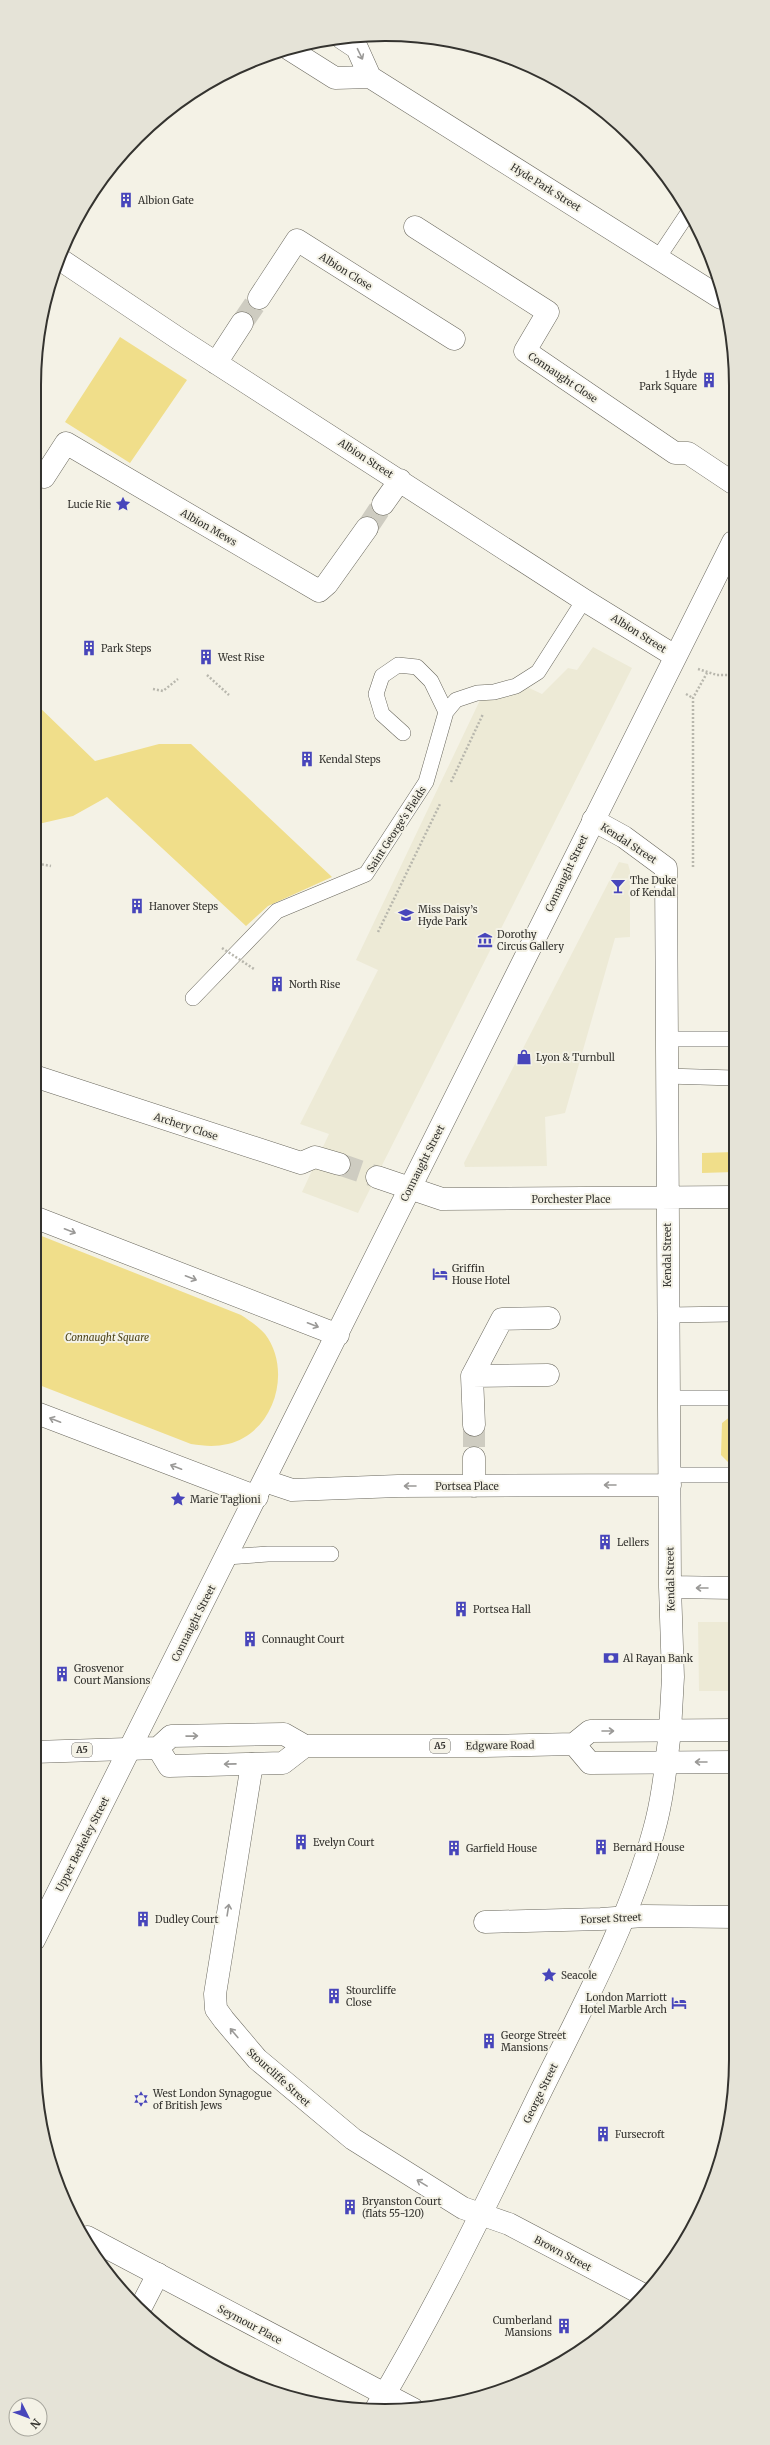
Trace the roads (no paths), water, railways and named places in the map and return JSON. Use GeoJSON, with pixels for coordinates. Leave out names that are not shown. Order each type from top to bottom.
{"type":"FeatureCollection","features":[{"type":"Feature","properties":{"kind":"main road"},"geometry":{"type":"LineString","coordinates":[[296,53],[335,78],[370,76],[357,48],[350,43]]}},
{"type":"Feature","properties":{"kind":"main road","name":"Hyde Park Street"},"geometry":{"type":"LineString","coordinates":[[370,76],[717,295]]}},
{"type":"Feature","properties":{"kind":"main road","name":"Connaught Close"},"geometry":{"type":"LineString","coordinates":[[415,227],[548,312],[525,351],[675,453],[688,453],[729,480]]}},
{"type":"Feature","properties":{"kind":"main road","name":"Albion Close"},"geometry":{"type":"LineString","coordinates":[[258,298],[297,240],[454,339]]}},
{"type":"Feature","properties":{"kind":"main road","name":"Albion Street"},"geometry":{"type":"LineString","coordinates":[[64,262],[216,363],[400,480],[584,600],[675,656]]}},
{"type":"Feature","properties":{"kind":"main road"},"geometry":{"type":"LineString","coordinates":[[216,363],[242,323]]}},
{"type":"Feature","properties":{"kind":"main road","name":"Albion Mews"},"geometry":{"type":"LineString","coordinates":[[44,477],[66,443],[319,591],[328,584],[367,528]]}},
{"type":"Feature","properties":{"kind":"main road"},"geometry":{"type":"LineString","coordinates":[[383,504],[400,480]]}},
{"type":"Feature","properties":{"kind":"main road","name":"Connaught Street"},"geometry":{"type":"LineString","coordinates":[[338,1335],[593,820],[729,550]]}},
{"type":"Feature","properties":{"kind":"main road","name":"Kendal Street"},"geometry":{"type":"LineString","coordinates":[[593,820],[624,837],[666,868],[670,1588],[673,1672],[670,1731],[666,1762]]}},
{"type":"Feature","properties":{"kind":"main road","name":"Archery Close"},"geometry":{"type":"LineString","coordinates":[[41,1078],[301,1162],[315,1157],[339,1164]]}},
{"type":"Feature","properties":{"kind":"main road"},"geometry":{"type":"LineString","coordinates":[[377,1177],[410,1188]]}},
{"type":"Feature","properties":{"kind":"main road","name":"Porchester Place"},"geometry":{"type":"LineString","coordinates":[[410,1188],[442,1199],[667,1199],[729,1197]]}},
{"type":"Feature","properties":{"kind":"main road"},"geometry":{"type":"LineString","coordinates":[[41,1220],[338,1335],[261,1489],[41,1414]]}},
{"type":"Feature","properties":{"kind":"main road"},"geometry":{"type":"LineString","coordinates":[[474,1425],[472,1376],[502,1319],[549,1318]]}},
{"type":"Feature","properties":{"kind":"main road"},"geometry":{"type":"LineString","coordinates":[[472,1376],[548,1375]]}},
{"type":"Feature","properties":{"kind":"main road"},"geometry":{"type":"LineString","coordinates":[[474,1458],[474,1486]]}},
{"type":"Feature","properties":{"kind":"main road","name":"Portsea Place"},"geometry":{"type":"LineString","coordinates":[[261,1489],[292,1490],[474,1486],[670,1480]]}},
{"type":"Feature","properties":{"kind":"main road","name":"Connaught Street"},"geometry":{"type":"LineString","coordinates":[[130,1749],[261,1489]]}},
{"type":"Feature","properties":{"kind":"main road"},"geometry":{"type":"LineString","coordinates":[[670,1588],[729,1588]]}},
{"type":"Feature","properties":{"kind":"main road"},"geometry":{"type":"LineString","coordinates":[[729,1730],[590,1731],[574,1744],[590,1763],[729,1762]]}},
{"type":"Feature","properties":{"kind":"main road","name":"Edgware Road"},"geometry":{"type":"LineString","coordinates":[[158,1748],[171,1736],[269,1734],[284,1734],[305,1746],[485,1746],[574,1744]]}},
{"type":"Feature","properties":{"kind":"main road"},"geometry":{"type":"LineString","coordinates":[[158,1748],[169,1766],[283,1763],[305,1746]]}},
{"type":"Feature","properties":{"kind":"main road","name":"A5"},"geometry":{"type":"LineString","coordinates":[[41,1752],[158,1748]]}},
{"type":"Feature","properties":{"kind":"main road","name":"Upper Berkeley Street"},"geometry":{"type":"LineString","coordinates":[[41,1926],[130,1749]]}},
{"type":"Feature","properties":{"kind":"main road","name":"George Street"},"geometry":{"type":"LineString","coordinates":[[380,2402],[481,2214],[623,1918],[654,1830],[666,1762]]}},
{"type":"Feature","properties":{"kind":"main road","name":"Stourcliffe Street"},"geometry":{"type":"LineString","coordinates":[[252,1764],[214,1994],[216,2009],[257,2059],[353,2139],[459,2205],[481,2214]]}},
{"type":"Feature","properties":{"kind":"main road","name":"Forset Street"},"geometry":{"type":"LineString","coordinates":[[485,1922],[623,1918],[644,1916],[729,1917]]}},
{"type":"Feature","properties":{"kind":"main road","name":"Brown Street"},"geometry":{"type":"LineString","coordinates":[[481,2214],[510,2224],[639,2292]]}},
{"type":"Feature","properties":{"kind":"main road","name":"Seymour Place"},"geometry":{"type":"LineString","coordinates":[[92,2239],[158,2274],[380,2402]]}},
{"type":"Feature","properties":{"kind":"main road"},"geometry":{"type":"LineString","coordinates":[[143,2304],[158,2274]]}},
{"type":"Feature","properties":{"kind":"lane"},"geometry":{"type":"LineString","coordinates":[[658,258],[685,217]]}},
{"type":"Feature","properties":{"kind":"lane"},"geometry":{"type":"LineString","coordinates":[[403,733],[382,714],[376,694],[382,676],[398,665],[418,667],[431,681],[446,712],[456,700],[477,693],[494,692],[516,686],[538,672],[584,600]]}},
{"type":"Feature","properties":{"kind":"lane","name":"Saint George's Fields"},"geometry":{"type":"LineString","coordinates":[[193,998],[277,911],[366,874],[426,782],[446,712]]}},
{"type":"Feature","properties":{"kind":"lane"},"geometry":{"type":"LineString","coordinates":[[666,1039],[729,1039]]}},
{"type":"Feature","properties":{"kind":"lane"},"geometry":{"type":"LineString","coordinates":[[666,1076],[729,1078]]}},
{"type":"Feature","properties":{"kind":"lane"},"geometry":{"type":"LineString","coordinates":[[668,1315],[729,1314]]}},
{"type":"Feature","properties":{"kind":"lane"},"geometry":{"type":"LineString","coordinates":[[669,1398],[729,1398]]}},
{"type":"Feature","properties":{"kind":"lane"},"geometry":{"type":"LineString","coordinates":[[670,1480],[729,1475]]}},
{"type":"Feature","properties":{"kind":"lane"},"geometry":{"type":"LineString","coordinates":[[227,1557],[268,1554],[331,1554]]}},
{"type":"Feature","properties":{"kind":"tunnel"},"geometry":{"type":"LineString","coordinates":[[242,323],[259,298]]}},
{"type":"Feature","properties":{"kind":"tunnel"},"geometry":{"type":"LineString","coordinates":[[367,528],[383,504]]}},
{"type":"Feature","properties":{"kind":"tunnel"},"geometry":{"type":"LineString","coordinates":[[339,1164],[377,1177]]}},
{"type":"Feature","properties":{"kind":"tunnel"},"geometry":{"type":"LineString","coordinates":[[474,1425],[474,1458]]}},
{"type":"Feature","properties":{"kind":"place","name":"Albion Gate"},"geometry":{"type":"Point","coordinates":[126,200]}},
{"type":"Feature","properties":{"kind":"place","name":"1 Hyde Park Square"},"geometry":{"type":"Point","coordinates":[709,380]}},
{"type":"Feature","properties":{"kind":"place","name":"Lucie Rie"},"geometry":{"type":"Point","coordinates":[123,504]}},
{"type":"Feature","properties":{"kind":"place","name":"Park Steps"},"geometry":{"type":"Point","coordinates":[89,648]}},
{"type":"Feature","properties":{"kind":"place","name":"West Rise"},"geometry":{"type":"Point","coordinates":[206,657]}},
{"type":"Feature","properties":{"kind":"place","name":"Kendal Steps"},"geometry":{"type":"Point","coordinates":[307,759]}},
{"type":"Feature","properties":{"kind":"place","name":"The Duke of Kendal"},"geometry":{"type":"Point","coordinates":[618,886]}},
{"type":"Feature","properties":{"kind":"place","name":"Hanover Steps"},"geometry":{"type":"Point","coordinates":[137,906]}},
{"type":"Feature","properties":{"kind":"place","name":"Miss Daisy’s Hyde Park"},"geometry":{"type":"Point","coordinates":[406,915]}},
{"type":"Feature","properties":{"kind":"place","name":"Dorothy Circus Gallery"},"geometry":{"type":"Point","coordinates":[485,940]}},
{"type":"Feature","properties":{"kind":"place","name":"North Rise"},"geometry":{"type":"Point","coordinates":[277,984]}},
{"type":"Feature","properties":{"kind":"place","name":"Lyon & Turnbull"},"geometry":{"type":"Point","coordinates":[524,1057]}},
{"type":"Feature","properties":{"kind":"place","name":"Griffin House Hotel"},"geometry":{"type":"Point","coordinates":[440,1274]}},
{"type":"Feature","properties":{"kind":"place","name":"Marie Taglioni"},"geometry":{"type":"Point","coordinates":[178,1499]}},
{"type":"Feature","properties":{"kind":"place","name":"Lellers"},"geometry":{"type":"Point","coordinates":[605,1542]}},
{"type":"Feature","properties":{"kind":"place","name":"Portsea Hall"},"geometry":{"type":"Point","coordinates":[461,1609]}},
{"type":"Feature","properties":{"kind":"place","name":"Connaught Court"},"geometry":{"type":"Point","coordinates":[250,1639]}},
{"type":"Feature","properties":{"kind":"place","name":"Al Rayan Bank"},"geometry":{"type":"Point","coordinates":[611,1658]}},
{"type":"Feature","properties":{"kind":"place","name":"Grosvenor Court Mansions"},"geometry":{"type":"Point","coordinates":[62,1674]}},
{"type":"Feature","properties":{"kind":"place","name":"Evelyn Court"},"geometry":{"type":"Point","coordinates":[301,1842]}},
{"type":"Feature","properties":{"kind":"place","name":"Bernard House"},"geometry":{"type":"Point","coordinates":[601,1847]}},
{"type":"Feature","properties":{"kind":"place","name":"Garfield House"},"geometry":{"type":"Point","coordinates":[454,1848]}},
{"type":"Feature","properties":{"kind":"place","name":"Dudley Court"},"geometry":{"type":"Point","coordinates":[143,1919]}},
{"type":"Feature","properties":{"kind":"place","name":"Seacole"},"geometry":{"type":"Point","coordinates":[549,1975]}},
{"type":"Feature","properties":{"kind":"place","name":"Stourcliffe Close"},"geometry":{"type":"Point","coordinates":[334,1996]}},
{"type":"Feature","properties":{"kind":"place","name":"London Marriott Hotel Marble Arch"},"geometry":{"type":"Point","coordinates":[679,2003]}},
{"type":"Feature","properties":{"kind":"place","name":"George Street Mansions"},"geometry":{"type":"Point","coordinates":[489,2041]}},
{"type":"Feature","properties":{"kind":"place","name":"West London Synagogue of British Jews"},"geometry":{"type":"Point","coordinates":[141,2099]}},
{"type":"Feature","properties":{"kind":"place","name":"Fursecroft"},"geometry":{"type":"Point","coordinates":[603,2134]}},
{"type":"Feature","properties":{"kind":"place","name":"Bryanston Court (flats 55-120)"},"geometry":{"type":"Point","coordinates":[350,2207]}},
{"type":"Feature","properties":{"kind":"place","name":"Cumberland Mansions"},"geometry":{"type":"Point","coordinates":[564,2326]}},
{"type":"Feature","properties":{"kind":"park label","name":"Connaught Square"},"geometry":{"type":"Point","coordinates":[107,1337]}}]}
